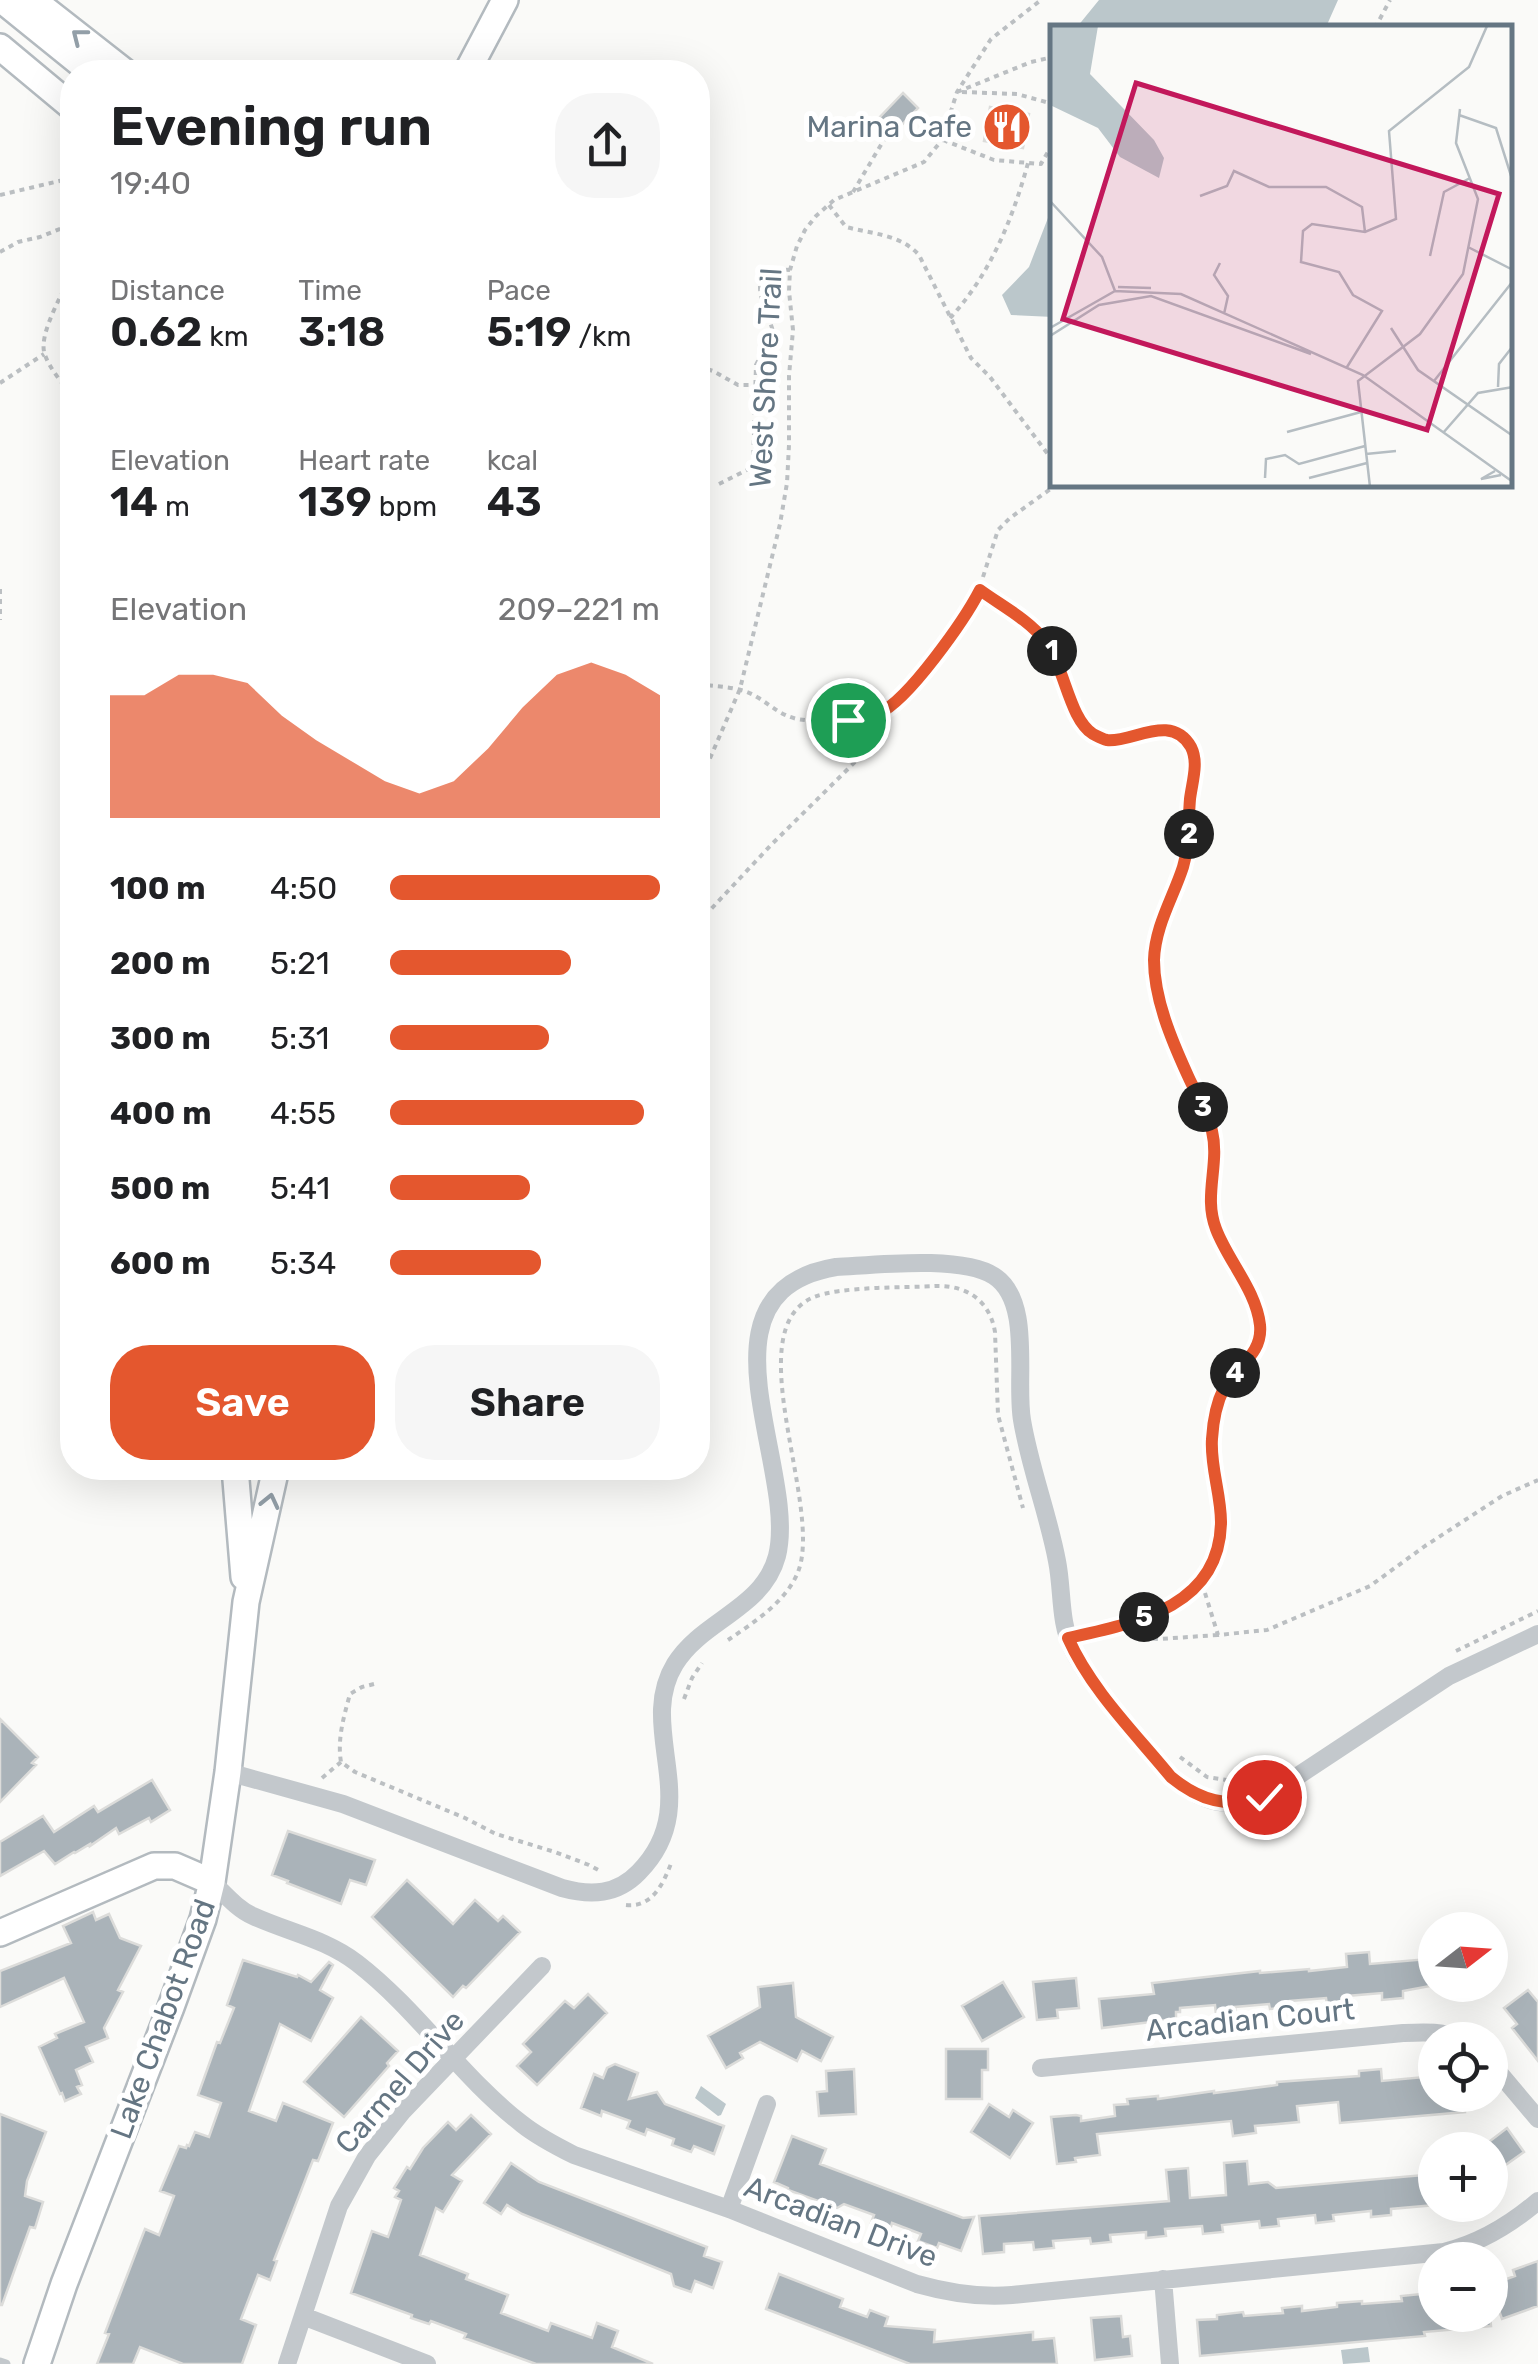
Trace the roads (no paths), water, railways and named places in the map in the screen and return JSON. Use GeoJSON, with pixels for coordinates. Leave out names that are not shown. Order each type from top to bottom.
{"type":"FeatureCollection","features":[{"type":"Feature","properties":{"kind":"main road"},"geometry":{"type":"LineString","coordinates":[[2,0],[76,60]]}},
{"type":"Feature","properties":{"kind":"main road"},"geometry":{"type":"LineString","coordinates":[[33,0],[110,60]]}},
{"type":"Feature","properties":{"kind":"main road"},"geometry":{"type":"LineString","coordinates":[[472,60],[505,0]]}},
{"type":"Feature","properties":{"kind":"main road"},"geometry":{"type":"LineString","coordinates":[[0,28],[60,77]]}},
{"type":"Feature","properties":{"kind":"main road"},"geometry":{"type":"LineString","coordinates":[[0,47],[60,98]]}},
{"type":"Feature","properties":{"kind":"main road","name":"Lake Chabot Road"},"geometry":{"type":"LineString","coordinates":[[236,1480],[246,1602]]}},
{"type":"Feature","properties":{"kind":"main road","name":"Lake Chabot Road"},"geometry":{"type":"LineString","coordinates":[[37,2364],[203,1919],[228,1772],[246,1602],[273,1480]]}},
{"type":"Feature","properties":{"kind":"main road"},"geometry":{"type":"LineString","coordinates":[[0,1933],[154,1866],[175,1866],[212,1882]]}},
{"type":"Feature","properties":{"kind":"street"},"geometry":{"type":"LineString","coordinates":[[228,1772],[343,1804],[562,1888],[600,1893],[628,1882],[650,1859],[668,1822],[670,1783],[662,1716],[668,1677],[691,1644],[758,1591],[778,1552],[778,1511],[758,1384],[758,1341],[763,1322],[774,1299],[787,1286],[818,1270],[836,1268],[958,1264],[994,1276],[1008,1288],[1016,1304],[1018,1323],[1021,1414],[1058,1566],[1068,1638],[1093,1682],[1186,1790],[1234,1804],[1278,1790],[1449,1676],[1538,1634]]}},
{"type":"Feature","properties":{"kind":"street","name":"Arcadian Drive"},"geometry":{"type":"LineString","coordinates":[[212,1882],[252,1916],[303,1934],[352,1959],[396,1996],[522,2124],[558,2146],[944,2292],[992,2297],[1444,2252],[1484,2238],[1538,2201]]}},
{"type":"Feature","properties":{"kind":"street","name":"Carmel Drive"},"geometry":{"type":"LineString","coordinates":[[287,2364],[324,2246],[349,2185],[382,2136],[542,1966]]}},
{"type":"Feature","properties":{"kind":"street","name":"Arcadian Court"},"geometry":{"type":"LineString","coordinates":[[1041,2068],[1418,2032]]}},
{"type":"Feature","properties":{"kind":"street"},"geometry":{"type":"LineString","coordinates":[[1508,2083],[1538,2119]]}},
{"type":"Feature","properties":{"kind":"street"},"geometry":{"type":"LineString","coordinates":[[728,2208],[767,2104]]}},
{"type":"Feature","properties":{"kind":"street"},"geometry":{"type":"LineString","coordinates":[[1163,2279],[1170,2364]]}},
{"type":"Feature","properties":{"kind":"street"},"geometry":{"type":"LineString","coordinates":[[303,2316],[427,2364]]}},
{"type":"Feature","properties":{"kind":"lane"},"geometry":{"type":"LineString","coordinates":[[980,590],[1044,639],[1060,666],[1079,722],[1091,733],[1107,740],[1166,730],[1182,737],[1192,748],[1186,852],[1156,944],[1156,981],[1170,1030],[1213,1134],[1210,1201],[1215,1227],[1260,1321],[1258,1346],[1226,1385],[1214,1413],[1211,1447],[1220,1534],[1214,1562],[1202,1582],[1164,1609],[1068,1638]]}},
{"type":"Feature","properties":{"kind":"place","name":"Marina Cafe"},"geometry":{"type":"Point","coordinates":[1007,127]}}]}
